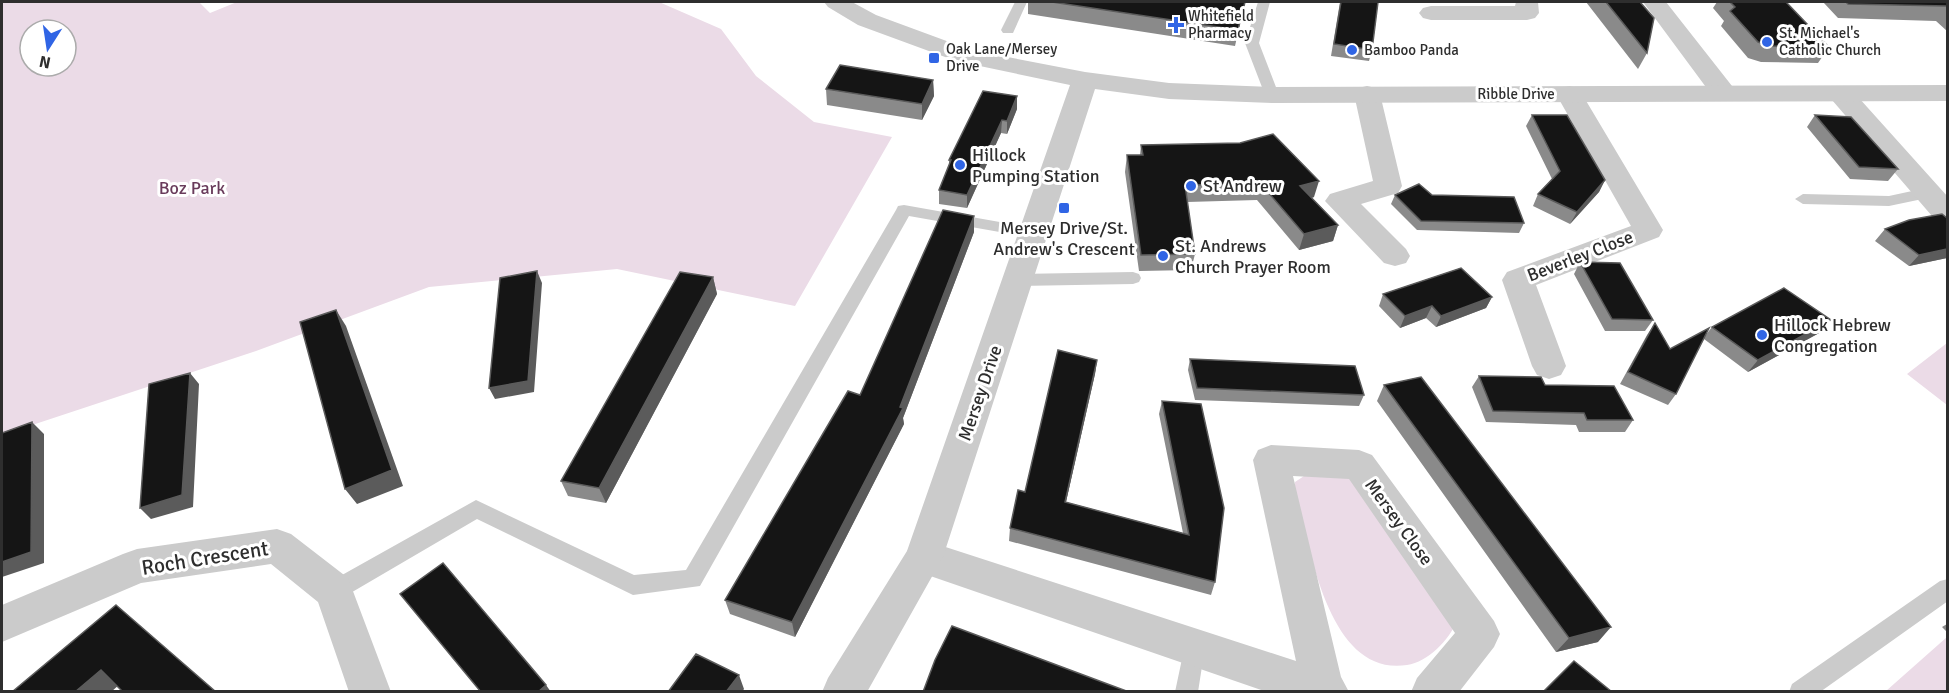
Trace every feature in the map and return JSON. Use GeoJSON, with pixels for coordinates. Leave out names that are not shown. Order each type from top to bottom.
{"type":"FeatureCollection","features":[{"type":"Feature","properties":{"kind":"street","name":"Ribble Drive"},"geometry":{"type":"LineString","coordinates":[[836,2],[867,20],[965,56],[1085,80],[1169,92],[1272,95],[1947,93]]}},
{"type":"Feature","properties":{"kind":"street"},"geometry":{"type":"LineString","coordinates":[[1431,14],[1527,12],[1527,2]]}},
{"type":"Feature","properties":{"kind":"street"},"geometry":{"type":"LineString","coordinates":[[1654,2],[1723,92]]}},
{"type":"Feature","properties":{"kind":"street","name":"Mersey Drive"},"geometry":{"type":"LineString","coordinates":[[843,692],[924,557],[1085,80]]}},
{"type":"Feature","properties":{"kind":"street"},"geometry":{"type":"LineString","coordinates":[[1367,94],[1388,186],[1340,201],[1395,256]]}},
{"type":"Feature","properties":{"kind":"street","name":"Beverley Close"},"geometry":{"type":"LineString","coordinates":[[1550,366],[1518,280],[1648,230],[1569,94]]}},
{"type":"Feature","properties":{"kind":"street"},"geometry":{"type":"LineString","coordinates":[[1841,94],[1947,216]]}},
{"type":"Feature","properties":{"kind":"street","name":"Mersey Close"},"geometry":{"type":"LineString","coordinates":[[1326,691],[1271,460],[1359,465],[1480,634],[1432,692]]}},
{"type":"Feature","properties":{"kind":"street","name":"Roch Crescent"},"geometry":{"type":"LineString","coordinates":[[2,624],[137,566],[278,546],[334,591]]}},
{"type":"Feature","properties":{"kind":"street","name":"Mersey Close"},"geometry":{"type":"LineString","coordinates":[[924,557],[1326,691]]}},
{"type":"Feature","properties":{"kind":"street"},"geometry":{"type":"LineString","coordinates":[[334,591],[370,692]]}},
{"type":"Feature","properties":{"kind":"lane"},"geometry":{"type":"LineString","coordinates":[[1008,30],[1021,2]]}},
{"type":"Feature","properties":{"kind":"lane"},"geometry":{"type":"LineString","coordinates":[[1264,2],[1252,43],[1272,95]]}},
{"type":"Feature","properties":{"kind":"lane"},"geometry":{"type":"LineString","coordinates":[[1803,199],[1889,201],[1926,193]]}},
{"type":"Feature","properties":{"kind":"lane"},"geometry":{"type":"LineString","coordinates":[[334,591],[476,509],[633,585],[693,579],[904,210],[1034,233]]}},
{"type":"Feature","properties":{"kind":"lane"},"geometry":{"type":"LineString","coordinates":[[1018,280],[1133,278]]}},
{"type":"Feature","properties":{"kind":"lane"},"geometry":{"type":"LineString","coordinates":[[1800,692],[1947,588]]}},
{"type":"Feature","properties":{"kind":"lane"},"geometry":{"type":"LineString","coordinates":[[1186,692],[1194,647]]}},
{"type":"Feature","properties":{"kind":"green space","name":"Boz Park"},"geometry":{"type":"Polygon","coordinates":[[[2,2],[199,2],[210,13],[237,2],[659,2],[721,29],[756,76],[814,122],[892,137],[795,306],[617,269],[429,287],[256,351],[2,435],[2,2]]]}},
{"type":"Feature","properties":{"kind":"green space"},"geometry":{"type":"Polygon","coordinates":[[[1947,343],[1947,405],[1907,374],[1947,343]]]}},
{"type":"Feature","properties":{"kind":"green space"},"geometry":{"type":"Polygon","coordinates":[[[1304,476],[1353,477],[1457,621],[1437,649],[1423,660],[1407,665],[1380,663],[1358,651],[1341,631],[1327,605],[1308,546],[1295,494],[1295,482],[1304,476]]]}},
{"type":"Feature","properties":{"kind":"green space"},"geometry":{"type":"Polygon","coordinates":[[[1947,637],[1947,691],[1886,691],[1947,637]]]}},
{"type":"Feature","properties":{"kind":"building"},"geometry":{"type":"Polygon","coordinates":[[[1052,2],[1245,2],[1238,30],[1052,2]]]}},
{"type":"Feature","properties":{"kind":"building"},"geometry":{"type":"Polygon","coordinates":[[[1341,2],[1378,2],[1372,50],[1334,44],[1341,2]]]}},
{"type":"Feature","properties":{"kind":"building"},"geometry":{"type":"Polygon","coordinates":[[[1606,2],[1640,2],[1654,18],[1647,53],[1606,2]]]}},
{"type":"Feature","properties":{"kind":"building"},"geometry":{"type":"Polygon","coordinates":[[[1730,2],[1786,2],[1829,47],[1771,46],[1758,42],[1730,11],[1735,7],[1730,2]]]}},
{"type":"Feature","properties":{"kind":"building"},"geometry":{"type":"Polygon","coordinates":[[[1846,2],[1947,2],[1947,6],[1848,4],[1846,2]]]}},
{"type":"Feature","properties":{"kind":"building"},"geometry":{"type":"Polygon","coordinates":[[[840,65],[933,80],[922,104],[826,89],[840,65]]]}},
{"type":"Feature","properties":{"kind":"building"},"geometry":{"type":"Polygon","coordinates":[[[983,91],[1017,96],[1007,121],[1002,120],[967,195],[939,190],[951,160],[949,160],[983,91]]]}},
{"type":"Feature","properties":{"kind":"building"},"geometry":{"type":"Polygon","coordinates":[[[1532,115],[1567,115],[1605,180],[1577,212],[1538,194],[1560,171],[1532,115]]]}},
{"type":"Feature","properties":{"kind":"building"},"geometry":{"type":"Polygon","coordinates":[[[1815,115],[1851,117],[1898,169],[1859,167],[1815,115]]]}},
{"type":"Feature","properties":{"kind":"building"},"geometry":{"type":"Polygon","coordinates":[[[1273,134],[1319,181],[1300,186],[1338,225],[1304,234],[1261,184],[1185,185],[1195,254],[1141,255],[1127,155],[1143,155],[1141,145],[1240,143],[1273,134]]]}},
{"type":"Feature","properties":{"kind":"building"},"geometry":{"type":"Polygon","coordinates":[[[1419,184],[1432,195],[1514,197],[1524,223],[1421,221],[1395,195],[1419,184]]]}},
{"type":"Feature","properties":{"kind":"building"},"geometry":{"type":"Polygon","coordinates":[[[943,210],[974,216],[900,407],[903,408],[792,622],[725,600],[848,391],[860,395],[943,210]]]}},
{"type":"Feature","properties":{"kind":"building"},"geometry":{"type":"Polygon","coordinates":[[[1942,214],[1947,218],[1947,249],[1919,255],[1885,229],[1909,220],[1942,214]]]}},
{"type":"Feature","properties":{"kind":"building"},"geometry":{"type":"Polygon","coordinates":[[[1580,262],[1620,263],[1653,320],[1612,319],[1580,262]]]}},
{"type":"Feature","properties":{"kind":"building"},"geometry":{"type":"Polygon","coordinates":[[[1461,268],[1492,297],[1441,316],[1432,306],[1405,316],[1383,294],[1461,268]]]}},
{"type":"Feature","properties":{"kind":"building"},"geometry":{"type":"Polygon","coordinates":[[[537,271],[528,381],[489,388],[500,278],[537,271]]]}},
{"type":"Feature","properties":{"kind":"building"},"geometry":{"type":"Polygon","coordinates":[[[680,272],[713,277],[599,488],[561,481],[680,272]]]}},
{"type":"Feature","properties":{"kind":"building","name":"Hillock Hebrew Congregation"},"geometry":{"type":"Polygon","coordinates":[[[1784,288],[1831,320],[1758,360],[1712,327],[1784,288]]]}},
{"type":"Feature","properties":{"kind":"building"},"geometry":{"type":"Polygon","coordinates":[[[336,310],[392,470],[345,489],[300,322],[336,310]]]}},
{"type":"Feature","properties":{"kind":"building"},"geometry":{"type":"Polygon","coordinates":[[[1655,323],[1670,349],[1709,328],[1676,394],[1628,372],[1655,323]]]}},
{"type":"Feature","properties":{"kind":"building"},"geometry":{"type":"Polygon","coordinates":[[[1058,350],[1097,360],[1065,502],[1189,535],[1162,401],[1201,404],[1224,508],[1215,582],[1010,528],[1018,490],[1025,492],[1058,350]]]}},
{"type":"Feature","properties":{"kind":"building"},"geometry":{"type":"Polygon","coordinates":[[[1190,359],[1355,366],[1364,395],[1197,388],[1190,359]]]}},
{"type":"Feature","properties":{"kind":"building"},"geometry":{"type":"Polygon","coordinates":[[[190,373],[182,495],[140,508],[149,384],[190,373]]]}},
{"type":"Feature","properties":{"kind":"building"},"geometry":{"type":"Polygon","coordinates":[[[1479,376],[1541,377],[1545,385],[1614,386],[1633,420],[1587,420],[1584,413],[1493,411],[1479,376]]]}},
{"type":"Feature","properties":{"kind":"building"},"geometry":{"type":"Polygon","coordinates":[[[1421,377],[1611,627],[1569,638],[1384,385],[1421,377]]]}},
{"type":"Feature","properties":{"kind":"building"},"geometry":{"type":"Polygon","coordinates":[[[32,422],[31,552],[2,562],[2,433],[32,422]]]}},
{"type":"Feature","properties":{"kind":"building"},"geometry":{"type":"Polygon","coordinates":[[[443,563],[546,685],[538,692],[481,692],[400,594],[443,563]]]}},
{"type":"Feature","properties":{"kind":"building"},"geometry":{"type":"Polygon","coordinates":[[[116,605],[216,692],[123,692],[101,670],[75,692],[12,692],[116,605]]]}},
{"type":"Feature","properties":{"kind":"building"},"geometry":{"type":"Polygon","coordinates":[[[952,626],[1129,692],[923,692],[935,660],[952,626]]]}},
{"type":"Feature","properties":{"kind":"building"},"geometry":{"type":"Polygon","coordinates":[[[696,654],[739,675],[726,692],[668,692],[696,654]]]}},
{"type":"Feature","properties":{"kind":"building"},"geometry":{"type":"Polygon","coordinates":[[[1574,661],[1612,692],[1543,692],[1574,661]]]}},
{"type":"Feature","properties":{"kind":"place","name":"Whitefield Pharmacy"},"geometry":{"type":"Point","coordinates":[1176,25]}},
{"type":"Feature","properties":{"kind":"place","name":"St. Michael's Catholic Church"},"geometry":{"type":"Point","coordinates":[1767,42]}},
{"type":"Feature","properties":{"kind":"place","name":"Bamboo Panda"},"geometry":{"type":"Point","coordinates":[1352,50]}},
{"type":"Feature","properties":{"kind":"place","name":"Oak Lane/Mersey Drive"},"geometry":{"type":"Point","coordinates":[934,58]}},
{"type":"Feature","properties":{"kind":"place","name":"Hillock Pumping Station"},"geometry":{"type":"Point","coordinates":[960,165]}},
{"type":"Feature","properties":{"kind":"place","name":"St Andrew"},"geometry":{"type":"Point","coordinates":[1191,186]}},
{"type":"Feature","properties":{"kind":"place","name":"Mersey Drive/St. Andrew's Crescent"},"geometry":{"type":"Point","coordinates":[1064,208]}},
{"type":"Feature","properties":{"kind":"place","name":"St. Andrews Church Prayer Room"},"geometry":{"type":"Point","coordinates":[1163,256]}},
{"type":"Feature","properties":{"kind":"place","name":"Hillock Hebrew Congregation"},"geometry":{"type":"Point","coordinates":[1762,335]}}]}
